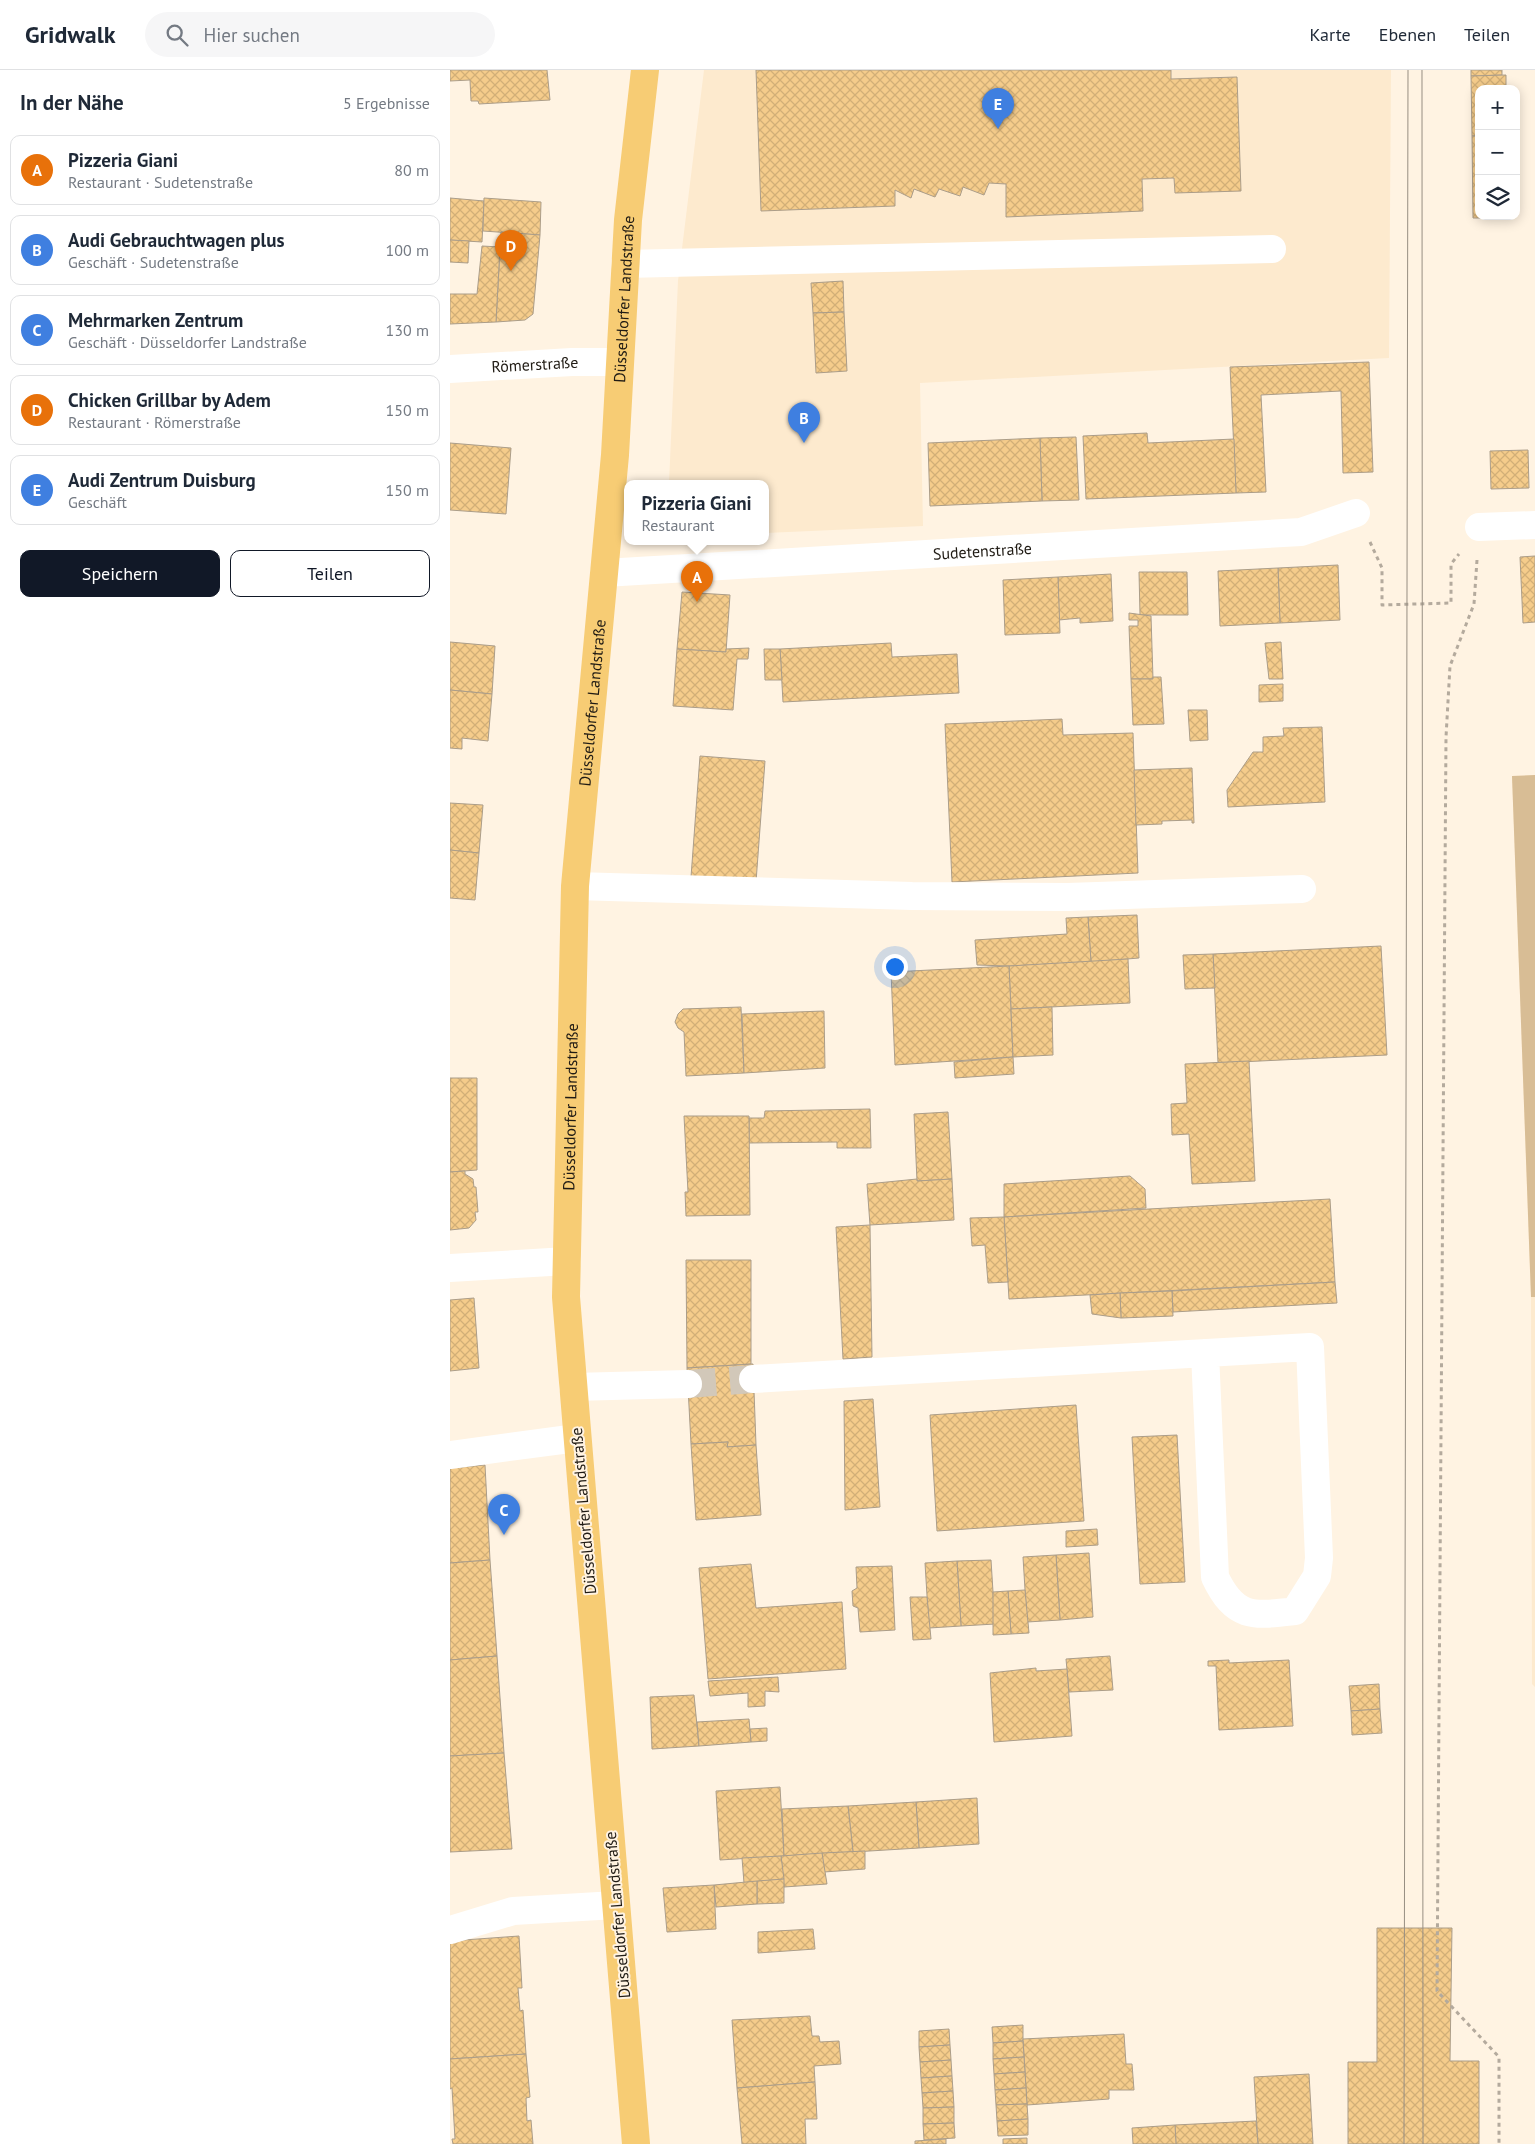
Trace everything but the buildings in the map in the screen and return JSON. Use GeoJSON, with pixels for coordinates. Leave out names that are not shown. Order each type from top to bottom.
{"type":"FeatureCollection","features":[{"type":"Feature","properties":{"kind":"main road","name":"Düsseldorfer Landstraße"},"geometry":{"type":"LineString","coordinates":[[636,2144],[566,1297],[575,886],[604,573],[620,362],[628,220],[645,70]]}},
{"type":"Feature","properties":{"kind":"street"},"geometry":{"type":"LineString","coordinates":[[625,264],[1272,249]]}},
{"type":"Feature","properties":{"kind":"street","name":"Römerstraße"},"geometry":{"type":"LineString","coordinates":[[450,368],[572,362],[620,362]]}},
{"type":"Feature","properties":{"kind":"street","name":"Sudetenstraße"},"geometry":{"type":"LineString","coordinates":[[604,573],[1301,532],[1356,513]]}},
{"type":"Feature","properties":{"kind":"street"},"geometry":{"type":"LineString","coordinates":[[1478,527],[1535,525]]}},
{"type":"Feature","properties":{"kind":"street"},"geometry":{"type":"LineString","coordinates":[[575,886],[912,896],[1058,897],[1302,889]]}},
{"type":"Feature","properties":{"kind":"street"},"geometry":{"type":"LineString","coordinates":[[450,1268],[567,1261]]}},
{"type":"Feature","properties":{"kind":"street"},"geometry":{"type":"LineString","coordinates":[[753,1379],[1205,1353],[1310,1347],[1319,1558],[1318,1576],[1295,1611],[1269,1614],[1242,1612],[1224,1595],[1214,1577],[1205,1353]]}},
{"type":"Feature","properties":{"kind":"street"},"geometry":{"type":"LineString","coordinates":[[573,1386],[688,1384]]}},
{"type":"Feature","properties":{"kind":"street"},"geometry":{"type":"LineString","coordinates":[[450,1454],[577,1438]]}},
{"type":"Feature","properties":{"kind":"street"},"geometry":{"type":"LineString","coordinates":[[450,1930],[513,1910],[616,1905]]}},
{"type":"Feature","properties":{"kind":"path"},"geometry":{"type":"LineString","coordinates":[[1478,527],[1474,604],[1450,666],[1446,737],[1437,1991],[1500,2057],[1500,2144]]}},
{"type":"Feature","properties":{"kind":"path"},"geometry":{"type":"LineString","coordinates":[[1382,568],[1382,604],[1451,603],[1451,564]]}},
{"type":"Feature","properties":{"kind":"shaded area"},"geometry":{"type":"Polygon","coordinates":[[[704,70],[1391,70],[1389,358],[920,383],[923,526],[769,533],[769,480],[669,480],[678,281],[704,70]]]}},
{"type":"Feature","properties":{"kind":"shaded area"},"geometry":{"type":"Polygon","coordinates":[[[1535,775],[1535,1687],[1532,1684],[1531,1297],[1512,776],[1535,775]]]}},
{"type":"Feature","properties":{"kind":"shaded area"},"geometry":{"type":"Polygon","coordinates":[[[1535,775],[1535,1297],[1531,1297],[1512,776],[1535,775]]]}},
{"type":"Feature","properties":{"kind":"tunnel"},"geometry":{"type":"LineString","coordinates":[[688,1384],[753,1379]]}},
{"type":"Feature","properties":{"kind":"tram line"},"geometry":{"type":"LineString","coordinates":[[1404,2144],[1408,70]]}},
{"type":"Feature","properties":{"kind":"tram line"},"geometry":{"type":"LineString","coordinates":[[1422,70],[1423,2144]]}},
{"type":"Feature","properties":{"kind":"place","name":"Audi Zentrum Duisburg"},"geometry":{"type":"Point","coordinates":[998,129]}},
{"type":"Feature","properties":{"kind":"place","name":"Chicken Grillbar by Adem"},"geometry":{"type":"Point","coordinates":[511,271]}},
{"type":"Feature","properties":{"kind":"place","name":"Audi Gebrauchtwagen plus"},"geometry":{"type":"Point","coordinates":[804,443]}},
{"type":"Feature","properties":{"kind":"place","name":"Pizzeria Giani"},"geometry":{"type":"Point","coordinates":[697,602]}},
{"type":"Feature","properties":{"kind":"place","name":"Mehrmarken Zentrum"},"geometry":{"type":"Point","coordinates":[504,1535]}}]}
